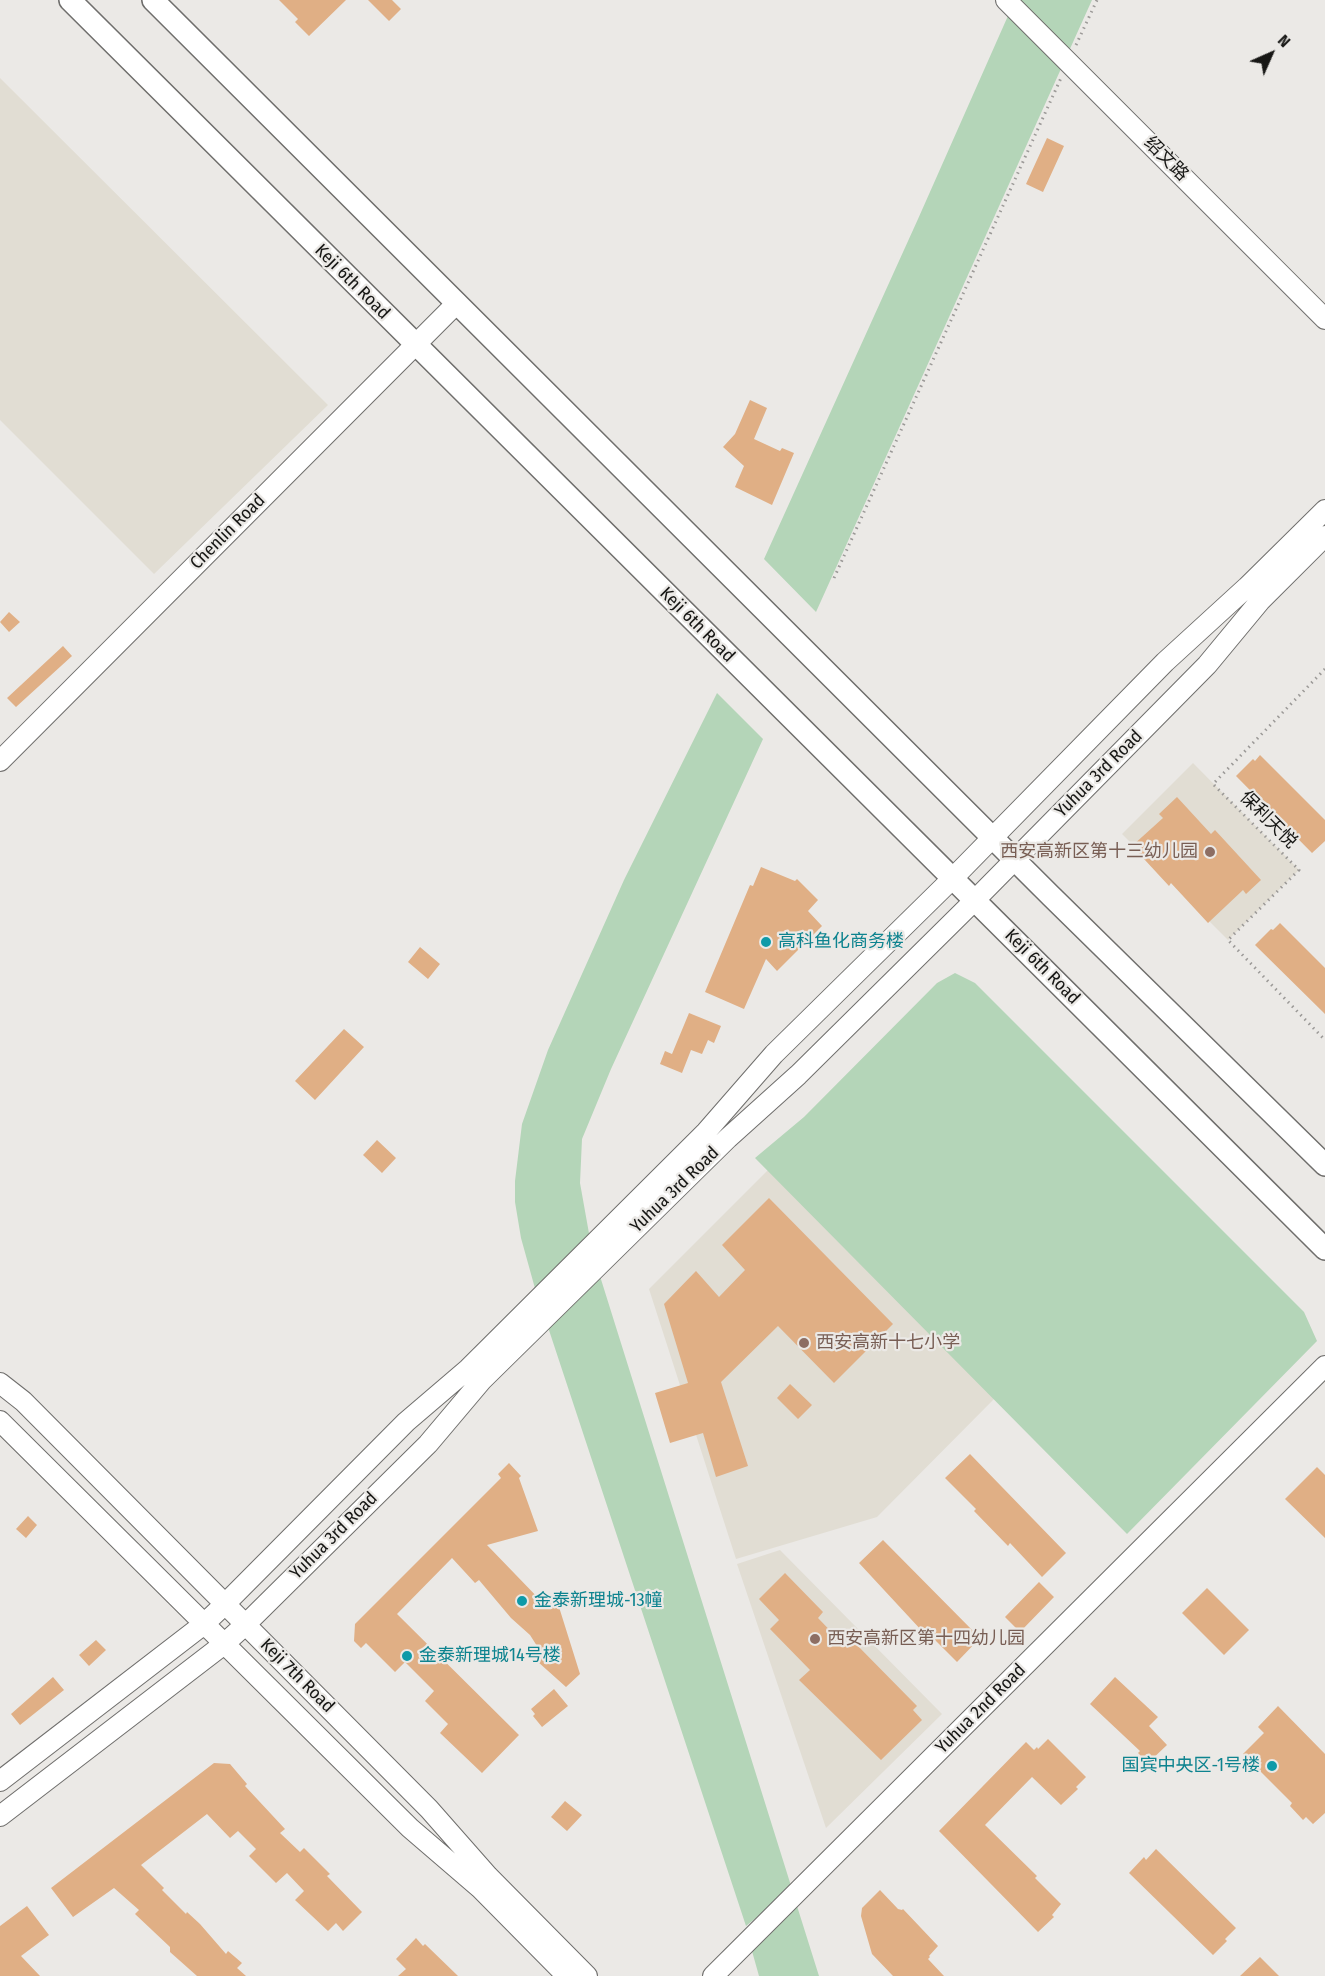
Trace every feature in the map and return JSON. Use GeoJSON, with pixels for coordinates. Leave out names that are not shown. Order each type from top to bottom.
{"type":"FeatureCollection","features":[{"type":"Feature","properties":{"kind":"main road","name":"Keji 6th Road"},"geometry":{"type":"LineString","coordinates":[[70,0],[1325,1249]]}},
{"type":"Feature","properties":{"kind":"main road"},"geometry":{"type":"LineString","coordinates":[[153,0],[1014,859],[1325,1165]]}},
{"type":"Feature","properties":{"kind":"street","name":"绍文路"},"geometry":{"type":"LineString","coordinates":[[1006,0],[1325,319]]}},
{"type":"Feature","properties":{"kind":"street","name":"Chenlin Road"},"geometry":{"type":"LineString","coordinates":[[0,761],[457,303]]}},
{"type":"Feature","properties":{"kind":"street","name":"Yuhua 3rd Road"},"geometry":{"type":"LineString","coordinates":[[0,1780],[204,1624],[225,1604],[406,1422],[477,1360],[706,1132],[774,1054],[953,879],[1165,662],[1248,587],[1325,510]]}},
{"type":"Feature","properties":{"kind":"street","name":"Yuhua 3rd Road"},"geometry":{"type":"LineString","coordinates":[[0,1816],[224,1644],[245,1625],[428,1444],[482,1380],[728,1138],[798,1075],[975,900],[1207,664],[1260,601],[1325,536]]}},
{"type":"Feature","properties":{"kind":"street","name":"Yuhua 2nd Road"},"geometry":{"type":"LineString","coordinates":[[713,1976],[1325,1366]]}},
{"type":"Feature","properties":{"kind":"street","name":"Keji 7th Road"},"geometry":{"type":"LineString","coordinates":[[0,1383],[23,1401],[429,1809],[488,1876],[587,1976]]}},
{"type":"Feature","properties":{"kind":"street","name":"Keji 7th Road"},"geometry":{"type":"LineString","coordinates":[[0,1421],[410,1828],[481,1889],[567,1976]]}},
{"type":"Feature","properties":{"kind":"street"},"geometry":{"type":"LineString","coordinates":[[269,1560],[290,1580]]}},
{"type":"Feature","properties":{"kind":"street"},"geometry":{"type":"LineString","coordinates":[[152,1664],[170,1686]]}},
{"type":"Feature","properties":{"kind":"path"},"geometry":{"type":"LineString","coordinates":[[834,578],[1096,0]]}},
{"type":"Feature","properties":{"kind":"path","name":"保利天悦"},"geometry":{"type":"LineString","coordinates":[[1325,669],[1214,784],[1299,870],[1228,940],[1325,1040]]}},
{"type":"Feature","properties":{"kind":"shaded area"},"geometry":{"type":"Polygon","coordinates":[[[0,78],[328,405],[154,574],[0,420],[0,78]]]}},
{"type":"Feature","properties":{"kind":"shaded area","name":"西安高新区第十三幼儿园"},"geometry":{"type":"Polygon","coordinates":[[[1193,763],[1299,870],[1228,940],[1122,834],[1193,763]]]}},
{"type":"Feature","properties":{"kind":"shaded area","name":"西安高新十七小学"},"geometry":{"type":"Polygon","coordinates":[[[769,1169],[995,1398],[877,1517],[736,1559],[649,1289],[769,1169]]]}},
{"type":"Feature","properties":{"kind":"shaded area","name":"西安高新区第十四幼儿园"},"geometry":{"type":"Polygon","coordinates":[[[780,1550],[942,1714],[826,1828],[737,1564],[780,1550]]]}},
{"type":"Feature","properties":{"kind":"green space"},"geometry":{"type":"Polygon","coordinates":[[[1015,0],[1092,0],[816,612],[764,559],[1015,0]]]}},
{"type":"Feature","properties":{"kind":"green space"},"geometry":{"type":"Polygon","coordinates":[[[717,693],[763,739],[611,1069],[582,1139],[580,1183],[590,1239],[536,1292],[521,1238],[515,1202],[515,1181],[522,1124],[548,1050],[624,880],[717,693]]]}},
{"type":"Feature","properties":{"kind":"green space"},"geometry":{"type":"Polygon","coordinates":[[[955,973],[975,983],[1304,1312],[1317,1341],[1127,1534],[755,1158],[804,1117],[937,983],[955,973]]]}},
{"type":"Feature","properties":{"kind":"green space"},"geometry":{"type":"Polygon","coordinates":[[[594,1257],[792,1889],[746,1926],[542,1309],[594,1257]]]}},
{"type":"Feature","properties":{"kind":"green space"},"geometry":{"type":"Polygon","coordinates":[[[797,1906],[819,1976],[759,1976],[750,1944],[797,1906]]]}},
{"type":"Feature","properties":{"kind":"building"},"geometry":{"type":"Polygon","coordinates":[[[279,0],[346,0],[309,36],[295,22],[298,19],[279,0]]]}},
{"type":"Feature","properties":{"kind":"building"},"geometry":{"type":"Polygon","coordinates":[[[368,0],[392,0],[401,9],[389,21],[368,0]]]}},
{"type":"Feature","properties":{"kind":"building"},"geometry":{"type":"Polygon","coordinates":[[[1047,138],[1064,146],[1043,192],[1026,184],[1047,138]]]}},
{"type":"Feature","properties":{"kind":"building"},"geometry":{"type":"Polygon","coordinates":[[[750,400],[767,408],[754,439],[780,451],[782,448],[794,453],[772,505],[735,487],[744,466],[723,447],[735,434],[750,400]]]}},
{"type":"Feature","properties":{"kind":"building"},"geometry":{"type":"Polygon","coordinates":[[[9,612],[20,622],[9,632],[0,622],[9,612]]]}},
{"type":"Feature","properties":{"kind":"building"},"geometry":{"type":"Polygon","coordinates":[[[63,646],[72,656],[16,707],[7,698],[63,646]]]}},
{"type":"Feature","properties":{"kind":"building"},"geometry":{"type":"Polygon","coordinates":[[[1260,755],[1325,820],[1325,841],[1312,853],[1236,776],[1260,755]]]}},
{"type":"Feature","properties":{"kind":"building"},"geometry":{"type":"Polygon","coordinates":[[[1177,797],[1211,834],[1215,830],[1261,880],[1246,894],[1243,890],[1208,923],[1132,846],[1163,818],[1159,814],[1177,797]]]}},
{"type":"Feature","properties":{"kind":"building","name":"高科鱼化商务楼"},"geometry":{"type":"Polygon","coordinates":[[[761,867],[795,881],[797,879],[818,900],[808,911],[822,926],[777,971],[766,959],[744,1009],[705,992],[750,885],[753,886],[761,867]]]}},
{"type":"Feature","properties":{"kind":"building"},"geometry":{"type":"Polygon","coordinates":[[[1280,923],[1325,968],[1325,1014],[1255,945],[1280,923]]]}},
{"type":"Feature","properties":{"kind":"building"},"geometry":{"type":"Polygon","coordinates":[[[420,947],[440,964],[428,979],[408,962],[420,947]]]}},
{"type":"Feature","properties":{"kind":"building"},"geometry":{"type":"Polygon","coordinates":[[[689,1013],[721,1026],[714,1043],[708,1040],[702,1054],[691,1050],[682,1073],[660,1064],[665,1051],[672,1054],[689,1013]]]}},
{"type":"Feature","properties":{"kind":"building"},"geometry":{"type":"Polygon","coordinates":[[[344,1029],[364,1047],[315,1100],[295,1081],[344,1029]]]}},
{"type":"Feature","properties":{"kind":"building"},"geometry":{"type":"Polygon","coordinates":[[[377,1140],[396,1158],[382,1173],[363,1155],[377,1140]]]}},
{"type":"Feature","properties":{"kind":"building"},"geometry":{"type":"Polygon","coordinates":[[[769,1198],[893,1324],[834,1383],[778,1326],[721,1382],[748,1466],[716,1477],[703,1433],[670,1443],[655,1393],[688,1383],[664,1304],[696,1271],[719,1297],[745,1270],[722,1245],[769,1198]]]}},
{"type":"Feature","properties":{"kind":"building"},"geometry":{"type":"Polygon","coordinates":[[[790,1384],[812,1405],[798,1419],[777,1398],[790,1384]]]}},
{"type":"Feature","properties":{"kind":"building"},"geometry":{"type":"Polygon","coordinates":[[[970,1454],[1066,1553],[1042,1577],[1010,1543],[1008,1546],[945,1478],[970,1454]]]}},
{"type":"Feature","properties":{"kind":"building"},"geometry":{"type":"Polygon","coordinates":[[[509,1463],[521,1476],[519,1478],[538,1531],[487,1545],[543,1603],[549,1598],[559,1607],[580,1674],[566,1687],[528,1653],[537,1646],[530,1635],[511,1618],[479,1580],[475,1583],[452,1558],[397,1614],[519,1735],[482,1773],[440,1733],[448,1724],[425,1701],[434,1691],[405,1662],[395,1672],[366,1643],[361,1648],[354,1641],[355,1624],[501,1478],[498,1474],[509,1463]]]}},
{"type":"Feature","properties":{"kind":"building"},"geometry":{"type":"Polygon","coordinates":[[[1317,1467],[1325,1475],[1325,1538],[1285,1499],[1317,1467]]]}},
{"type":"Feature","properties":{"kind":"building"},"geometry":{"type":"Polygon","coordinates":[[[28,1516],[37,1525],[26,1538],[16,1529],[28,1516]]]}},
{"type":"Feature","properties":{"kind":"building"},"geometry":{"type":"Polygon","coordinates":[[[883,1540],[980,1638],[957,1662],[924,1629],[922,1631],[859,1563],[883,1540]]]}},
{"type":"Feature","properties":{"kind":"building"},"geometry":{"type":"Polygon","coordinates":[[[785,1573],[823,1612],[818,1618],[845,1646],[852,1640],[917,1706],[913,1710],[922,1720],[881,1760],[799,1680],[810,1670],[770,1629],[779,1620],[759,1599],[785,1573]]]}},
{"type":"Feature","properties":{"kind":"building"},"geometry":{"type":"Polygon","coordinates":[[[1039,1582],[1054,1597],[1020,1632],[1005,1617],[1039,1582]]]}},
{"type":"Feature","properties":{"kind":"building"},"geometry":{"type":"Polygon","coordinates":[[[1207,1588],[1249,1630],[1224,1655],[1182,1613],[1207,1588]]]}},
{"type":"Feature","properties":{"kind":"building"},"geometry":{"type":"Polygon","coordinates":[[[96,1640],[106,1650],[89,1666],[79,1655],[96,1640]]]}},
{"type":"Feature","properties":{"kind":"building"},"geometry":{"type":"Polygon","coordinates":[[[53,1677],[64,1690],[20,1725],[11,1714],[53,1677]]]}},
{"type":"Feature","properties":{"kind":"building"},"geometry":{"type":"Polygon","coordinates":[[[1115,1677],[1158,1717],[1149,1726],[1167,1745],[1148,1763],[1138,1753],[1140,1751],[1090,1704],[1115,1677]]]}},
{"type":"Feature","properties":{"kind":"building"},"geometry":{"type":"Polygon","coordinates":[[[554,1689],[568,1706],[542,1727],[533,1716],[535,1714],[531,1709],[554,1689]]]}},
{"type":"Feature","properties":{"kind":"building","name":"国宾中央区-1号楼"},"geometry":{"type":"Polygon","coordinates":[[[1278,1706],[1325,1754],[1325,1813],[1313,1824],[1306,1817],[1303,1820],[1290,1806],[1292,1803],[1243,1754],[1264,1733],[1258,1727],[1278,1706]]]}},
{"type":"Feature","properties":{"kind":"building"},"geometry":{"type":"Polygon","coordinates":[[[1048,1739],[1086,1777],[1076,1787],[1078,1789],[1061,1805],[1032,1777],[985,1825],[1037,1876],[1035,1878],[1061,1904],[1052,1915],[1054,1917],[1038,1932],[939,1831],[1026,1742],[1034,1750],[1048,1739]]]}},
{"type":"Feature","properties":{"kind":"building"},"geometry":{"type":"Polygon","coordinates":[[[214,1763],[230,1764],[247,1784],[245,1786],[285,1829],[280,1833],[300,1852],[304,1848],[330,1874],[327,1876],[362,1912],[343,1931],[336,1923],[328,1931],[295,1900],[304,1891],[287,1873],[276,1883],[249,1856],[256,1849],[238,1831],[230,1838],[207,1814],[141,1865],[164,1888],[162,1890],[186,1914],[187,1912],[200,1924],[226,1954],[228,1951],[242,1963],[237,1968],[246,1976],[197,1976],[170,1952],[170,1947],[135,1914],[139,1910],[114,1888],[73,1917],[51,1888],[214,1763]]]}},
{"type":"Feature","properties":{"kind":"building"},"geometry":{"type":"Polygon","coordinates":[[[565,1801],[582,1815],[567,1831],[551,1817],[565,1801]]]}},
{"type":"Feature","properties":{"kind":"building"},"geometry":{"type":"Polygon","coordinates":[[[1156,1849],[1236,1928],[1213,1955],[1129,1873],[1144,1857],[1146,1860],[1156,1849]]]}},
{"type":"Feature","properties":{"kind":"building"},"geometry":{"type":"Polygon","coordinates":[[[880,1890],[898,1909],[903,1909],[938,1946],[928,1959],[944,1976],[893,1976],[872,1954],[861,1916],[862,1908],[880,1890]]]}},
{"type":"Feature","properties":{"kind":"building"},"geometry":{"type":"Polygon","coordinates":[[[27,1906],[49,1935],[21,1956],[40,1976],[0,1976],[0,1926],[27,1906]]]}},
{"type":"Feature","properties":{"kind":"building"},"geometry":{"type":"Polygon","coordinates":[[[416,1938],[458,1976],[398,1976],[406,1969],[396,1959],[416,1938]]]}},
{"type":"Feature","properties":{"kind":"building"},"geometry":{"type":"Polygon","coordinates":[[[1260,1957],[1279,1976],[1240,1976],[1260,1957]]]}},
{"type":"Feature","properties":{"kind":"place","name":"西安高新区第十三幼儿园"},"geometry":{"type":"Point","coordinates":[1210,852]}},
{"type":"Feature","properties":{"kind":"place","name":"高科鱼化商务楼"},"geometry":{"type":"Point","coordinates":[766,942]}},
{"type":"Feature","properties":{"kind":"place","name":"西安高新十七小学"},"geometry":{"type":"Point","coordinates":[804,1343]}},
{"type":"Feature","properties":{"kind":"place","name":"金泰新理城-13幢"},"geometry":{"type":"Point","coordinates":[522,1601]}},
{"type":"Feature","properties":{"kind":"place","name":"西安高新区第十四幼儿园"},"geometry":{"type":"Point","coordinates":[815,1639]}},
{"type":"Feature","properties":{"kind":"place","name":"金泰新理城14号楼"},"geometry":{"type":"Point","coordinates":[407,1656]}},
{"type":"Feature","properties":{"kind":"place","name":"国宾中央区-1号楼"},"geometry":{"type":"Point","coordinates":[1272,1766]}}]}
